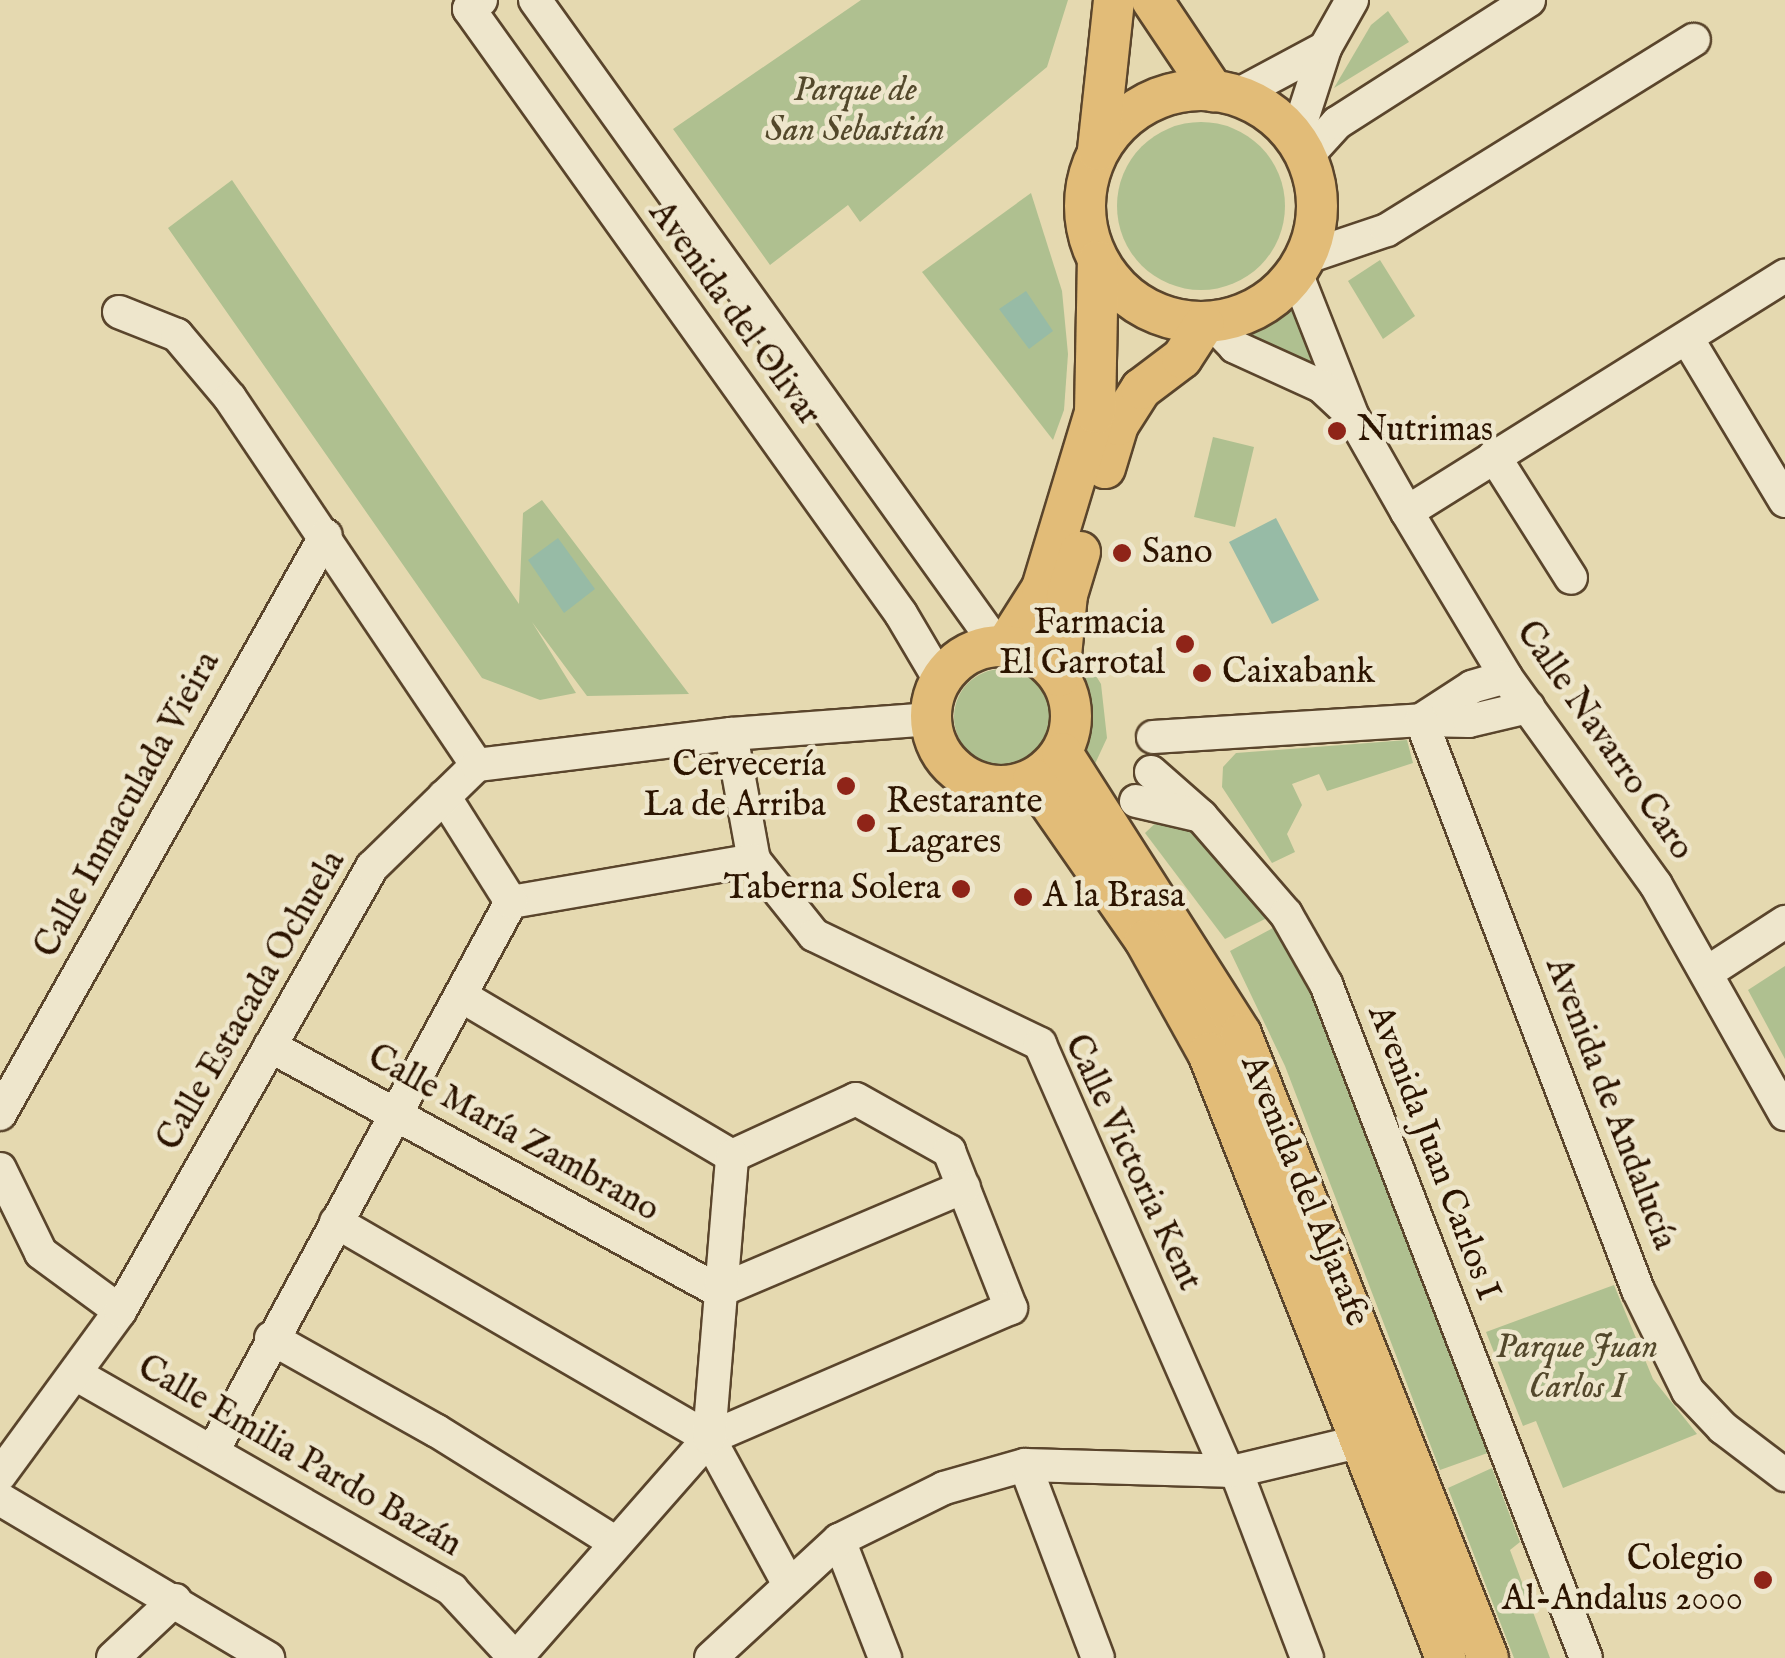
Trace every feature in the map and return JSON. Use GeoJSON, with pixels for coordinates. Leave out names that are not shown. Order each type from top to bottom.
{"type":"FeatureCollection","features":[{"type":"Feature","properties":{"kind":"main road"},"geometry":{"type":"LineString","coordinates":[[1002,646],[1042,588],[1094,412],[1098,261],[1086,208],[1097,154],[1114,0]]}},
{"type":"Feature","properties":{"kind":"main road"},"geometry":{"type":"LineString","coordinates":[[1152,0],[1225,93]]}},
{"type":"Feature","properties":{"kind":"main road"},"geometry":{"type":"LineString","coordinates":[[1097,154],[1117,125],[1145,104],[1178,92],[1225,93],[1270,112],[1302,147],[1317,190],[1317,224],[1302,266],[1260,308],[1208,323],[1142,307],[1098,261]]}},
{"type":"Feature","properties":{"kind":"main road"},"geometry":{"type":"LineString","coordinates":[[1060,676],[1036,655],[1002,646],[975,650],[940,680],[931,719],[948,762],[966,776],[988,785],[1048,766],[1072,714],[1060,676],[1067,595],[1118,425],[1141,389],[1182,358],[1208,323]]}},
{"type":"Feature","properties":{"kind":"main road","name":"Avenida del Aljarafe"},"geometry":{"type":"LineString","coordinates":[[1048,766],[1208,1054],[1446,1658]]}},
{"type":"Feature","properties":{"kind":"main road","name":"Avenida del Aljarafe"},"geometry":{"type":"LineString","coordinates":[[1048,766],[1241,1034],[1488,1658]]}},
{"type":"Feature","properties":{"kind":"street","name":"Avenida del Olivar"},"geometry":{"type":"LineString","coordinates":[[481,0],[469,9],[901,614],[940,680]]}},
{"type":"Feature","properties":{"kind":"street","name":"Avenida del Olivar"},"geometry":{"type":"LineString","coordinates":[[535,0],[1002,646]]}},
{"type":"Feature","properties":{"kind":"street"},"geometry":{"type":"LineString","coordinates":[[1302,147],[1325,48],[1352,0]]}},
{"type":"Feature","properties":{"kind":"street"},"geometry":{"type":"LineString","coordinates":[[1302,147],[1530,0]]}},
{"type":"Feature","properties":{"kind":"street"},"geometry":{"type":"LineString","coordinates":[[1302,266],[1387,230],[1694,40]]}},
{"type":"Feature","properties":{"kind":"street"},"geometry":{"type":"LineString","coordinates":[[1225,93],[1325,48]]}},
{"type":"Feature","properties":{"kind":"street","name":"Calle Navarro Caro"},"geometry":{"type":"LineString","coordinates":[[1302,266],[1353,416],[1406,512],[1506,677],[1656,885],[1785,1114]]}},
{"type":"Feature","properties":{"kind":"street"},"geometry":{"type":"LineString","coordinates":[[1406,512],[1785,276]]}},
{"type":"Feature","properties":{"kind":"street"},"geometry":{"type":"LineString","coordinates":[[119,312],[177,335],[230,398],[326,535],[477,765],[731,734],[931,719]]}},
{"type":"Feature","properties":{"kind":"street","name":"Calle Navarro Caro"},"geometry":{"type":"LineString","coordinates":[[1208,323],[1235,347],[1321,386],[1353,416]]}},
{"type":"Feature","properties":{"kind":"street"},"geometry":{"type":"LineString","coordinates":[[1687,338],[1785,501]]}},
{"type":"Feature","properties":{"kind":"street"},"geometry":{"type":"LineString","coordinates":[[1494,456],[1571,578]]}},
{"type":"Feature","properties":{"kind":"street","name":"Calle Inmaculada Vieira"},"geometry":{"type":"LineString","coordinates":[[0,1114],[326,535]]}},
{"type":"Feature","properties":{"kind":"street"},"geometry":{"type":"LineString","coordinates":[[1421,720],[1472,687],[1506,677]]}},
{"type":"Feature","properties":{"kind":"street"},"geometry":{"type":"LineString","coordinates":[[1153,736],[1421,720],[1469,721],[1528,707]]}},
{"type":"Feature","properties":{"kind":"street","name":"Avenida de Andalucía"},"geometry":{"type":"LineString","coordinates":[[1421,720],[1638,1290],[1688,1391],[1723,1428],[1785,1476]]}},
{"type":"Feature","properties":{"kind":"street","name":"Calle Victoria Kent"},"geometry":{"type":"LineString","coordinates":[[731,734],[754,860],[814,936],[1040,1044],[1232,1471],[1307,1658]]}},
{"type":"Feature","properties":{"kind":"street","name":"Calle Estacada Ochuela"},"geometry":{"type":"LineString","coordinates":[[0,1475],[79,1376],[120,1310],[372,868],[477,765]]}},
{"type":"Feature","properties":{"kind":"street","name":"Avenida Juan Carlos I"},"geometry":{"type":"LineString","coordinates":[[1144,786],[1201,816],[1286,914],[1326,984],[1586,1658]]}},
{"type":"Feature","properties":{"kind":"street"},"geometry":{"type":"LineString","coordinates":[[444,796],[511,902]]}},
{"type":"Feature","properties":{"kind":"street"},"geometry":{"type":"LineString","coordinates":[[212,1451],[392,1113],[463,997],[465,978],[511,902],[754,860]]}},
{"type":"Feature","properties":{"kind":"street"},"geometry":{"type":"LineString","coordinates":[[1708,972],[1785,922]]}},
{"type":"Feature","properties":{"kind":"street"},"geometry":{"type":"LineString","coordinates":[[463,997],[732,1156]]}},
{"type":"Feature","properties":{"kind":"street","name":"Calle María Zambrano"},"geometry":{"type":"LineString","coordinates":[[270,1046],[719,1292]]}},
{"type":"Feature","properties":{"kind":"street"},"geometry":{"type":"LineString","coordinates":[[515,1658],[709,1438],[1011,1308],[949,1151],[856,1099],[732,1156]]}},
{"type":"Feature","properties":{"kind":"street"},"geometry":{"type":"LineString","coordinates":[[709,1438],[732,1156]]}},
{"type":"Feature","properties":{"kind":"street"},"geometry":{"type":"LineString","coordinates":[[0,1169],[41,1253],[120,1310]]}},
{"type":"Feature","properties":{"kind":"street"},"geometry":{"type":"LineString","coordinates":[[719,1292],[964,1187]]}},
{"type":"Feature","properties":{"kind":"street"},"geometry":{"type":"LineString","coordinates":[[336,1222],[709,1438],[790,1584]]}},
{"type":"Feature","properties":{"kind":"street"},"geometry":{"type":"LineString","coordinates":[[271,1338],[438,1431],[616,1543]]}},
{"type":"Feature","properties":{"kind":"street","name":"Calle Emilia Pardo Bazán"},"geometry":{"type":"LineString","coordinates":[[79,1376],[452,1590],[515,1658]]}},
{"type":"Feature","properties":{"kind":"street"},"geometry":{"type":"LineString","coordinates":[[710,1658],[839,1540],[944,1488],[1025,1465],[1232,1471],[1362,1441]]}},
{"type":"Feature","properties":{"kind":"street"},"geometry":{"type":"LineString","coordinates":[[1025,1465],[1098,1658]]}},
{"type":"Feature","properties":{"kind":"street"},"geometry":{"type":"LineString","coordinates":[[0,1499],[268,1658]]}},
{"type":"Feature","properties":{"kind":"street"},"geometry":{"type":"LineString","coordinates":[[839,1540],[885,1658]]}},
{"type":"Feature","properties":{"kind":"street"},"geometry":{"type":"LineString","coordinates":[[113,1658],[175,1600]]}},
{"type":"Feature","properties":{"kind":"green space","name":"Parque de San Sebastián"},"geometry":{"type":"Polygon","coordinates":[[[861,0],[1068,0],[1047,67],[860,222],[848,205],[770,265],[673,129],[861,0]]]}},
{"type":"Feature","properties":{"kind":"green space"},"geometry":{"type":"Polygon","coordinates":[[[1388,11],[1409,42],[1334,88],[1371,25],[1388,11]]]}},
{"type":"Feature","properties":{"kind":"green space"},"geometry":{"type":"Polygon","coordinates":[[[1201,122],[1233,128],[1260,147],[1279,174],[1285,206],[1279,238],[1260,265],[1233,284],[1201,290],[1169,284],[1142,265],[1123,238],[1117,206],[1123,174],[1142,147],[1169,128],[1201,122]]]}},
{"type":"Feature","properties":{"kind":"green space"},"geometry":{"type":"Polygon","coordinates":[[[232,180],[519,604],[523,513],[542,500],[689,694],[587,696],[532,622],[576,693],[540,700],[482,678],[168,228],[232,180]]]}},
{"type":"Feature","properties":{"kind":"green space"},"geometry":{"type":"Polygon","coordinates":[[[1031,193],[1062,291],[1068,354],[1064,410],[1053,440],[922,272],[1031,193]]]}},
{"type":"Feature","properties":{"kind":"green space"},"geometry":{"type":"Polygon","coordinates":[[[1380,260],[1415,316],[1383,339],[1348,281],[1380,260]]]}},
{"type":"Feature","properties":{"kind":"green space"},"geometry":{"type":"Polygon","coordinates":[[[1293,309],[1328,374],[1248,337],[1293,309]]]}},
{"type":"Feature","properties":{"kind":"green space"},"geometry":{"type":"Polygon","coordinates":[[[1213,437],[1254,447],[1235,527],[1194,517],[1213,437]]]}},
{"type":"Feature","properties":{"kind":"green space"},"geometry":{"type":"Polygon","coordinates":[[[1074,640],[1101,684],[1107,738],[1094,766],[1115,797],[1112,805],[1086,751],[1090,712],[1086,686],[1071,663],[1074,640]]]}},
{"type":"Feature","properties":{"kind":"green space"},"geometry":{"type":"Polygon","coordinates":[[[1002,669],[1020,673],[1036,683],[1046,699],[1050,717],[1046,735],[1036,751],[1020,761],[1002,765],[984,761],[968,751],[958,735],[954,717],[958,699],[968,683],[984,673],[1002,669]]]}},
{"type":"Feature","properties":{"kind":"green space"},"geometry":{"type":"Polygon","coordinates":[[[1407,740],[1413,763],[1327,791],[1319,774],[1292,784],[1302,805],[1287,834],[1295,852],[1272,863],[1222,787],[1223,767],[1236,753],[1407,740]]]}},
{"type":"Feature","properties":{"kind":"green space"},"geometry":{"type":"Polygon","coordinates":[[[1164,815],[1197,824],[1275,914],[1225,939],[1145,833],[1164,815]]]}},
{"type":"Feature","properties":{"kind":"green space"},"geometry":{"type":"Polygon","coordinates":[[[1284,922],[1496,1450],[1440,1470],[1285,1066],[1230,951],[1284,922]]]}},
{"type":"Feature","properties":{"kind":"green space"},"geometry":{"type":"Polygon","coordinates":[[[1785,966],[1785,1059],[1748,990],[1785,966]]]}},
{"type":"Feature","properties":{"kind":"green space","name":"Parque Juan Carlos I"},"geometry":{"type":"Polygon","coordinates":[[[1614,1285],[1653,1379],[1697,1434],[1563,1488],[1536,1421],[1523,1426],[1486,1332],[1614,1285]]]}},
{"type":"Feature","properties":{"kind":"green space"},"geometry":{"type":"Polygon","coordinates":[[[1492,1468],[1520,1542],[1510,1550],[1550,1658],[1514,1658],[1448,1488],[1492,1468]]]}},
{"type":"Feature","properties":{"kind":"shaded area"},"geometry":{"type":"Polygon","coordinates":[[[1026,291],[1053,331],[1029,349],[999,309],[1026,291]]]}},
{"type":"Feature","properties":{"kind":"shaded area"},"geometry":{"type":"Polygon","coordinates":[[[1276,518],[1319,600],[1272,624],[1229,542],[1276,518]]]}},
{"type":"Feature","properties":{"kind":"shaded area"},"geometry":{"type":"Polygon","coordinates":[[[558,538],[595,589],[564,613],[528,560],[558,538]]]}},
{"type":"Feature","properties":{"kind":"place","name":"Nutrimas"},"geometry":{"type":"Point","coordinates":[1337,431]}},
{"type":"Feature","properties":{"kind":"place","name":"Sano"},"geometry":{"type":"Point","coordinates":[1122,553]}},
{"type":"Feature","properties":{"kind":"place","name":"Farmacia El Garrotal"},"geometry":{"type":"Point","coordinates":[1185,644]}},
{"type":"Feature","properties":{"kind":"place","name":"Caixabank"},"geometry":{"type":"Point","coordinates":[1202,673]}},
{"type":"Feature","properties":{"kind":"place","name":"Cervecería La de Arriba"},"geometry":{"type":"Point","coordinates":[846,786]}},
{"type":"Feature","properties":{"kind":"place","name":"Restarante Lagares"},"geometry":{"type":"Point","coordinates":[866,823]}},
{"type":"Feature","properties":{"kind":"place","name":"Taberna Solera"},"geometry":{"type":"Point","coordinates":[961,889]}},
{"type":"Feature","properties":{"kind":"place","name":"A la Brasa"},"geometry":{"type":"Point","coordinates":[1023,897]}},
{"type":"Feature","properties":{"kind":"place","name":"Colegio Al-Andalus 2000"},"geometry":{"type":"Point","coordinates":[1763,1580]}}]}
